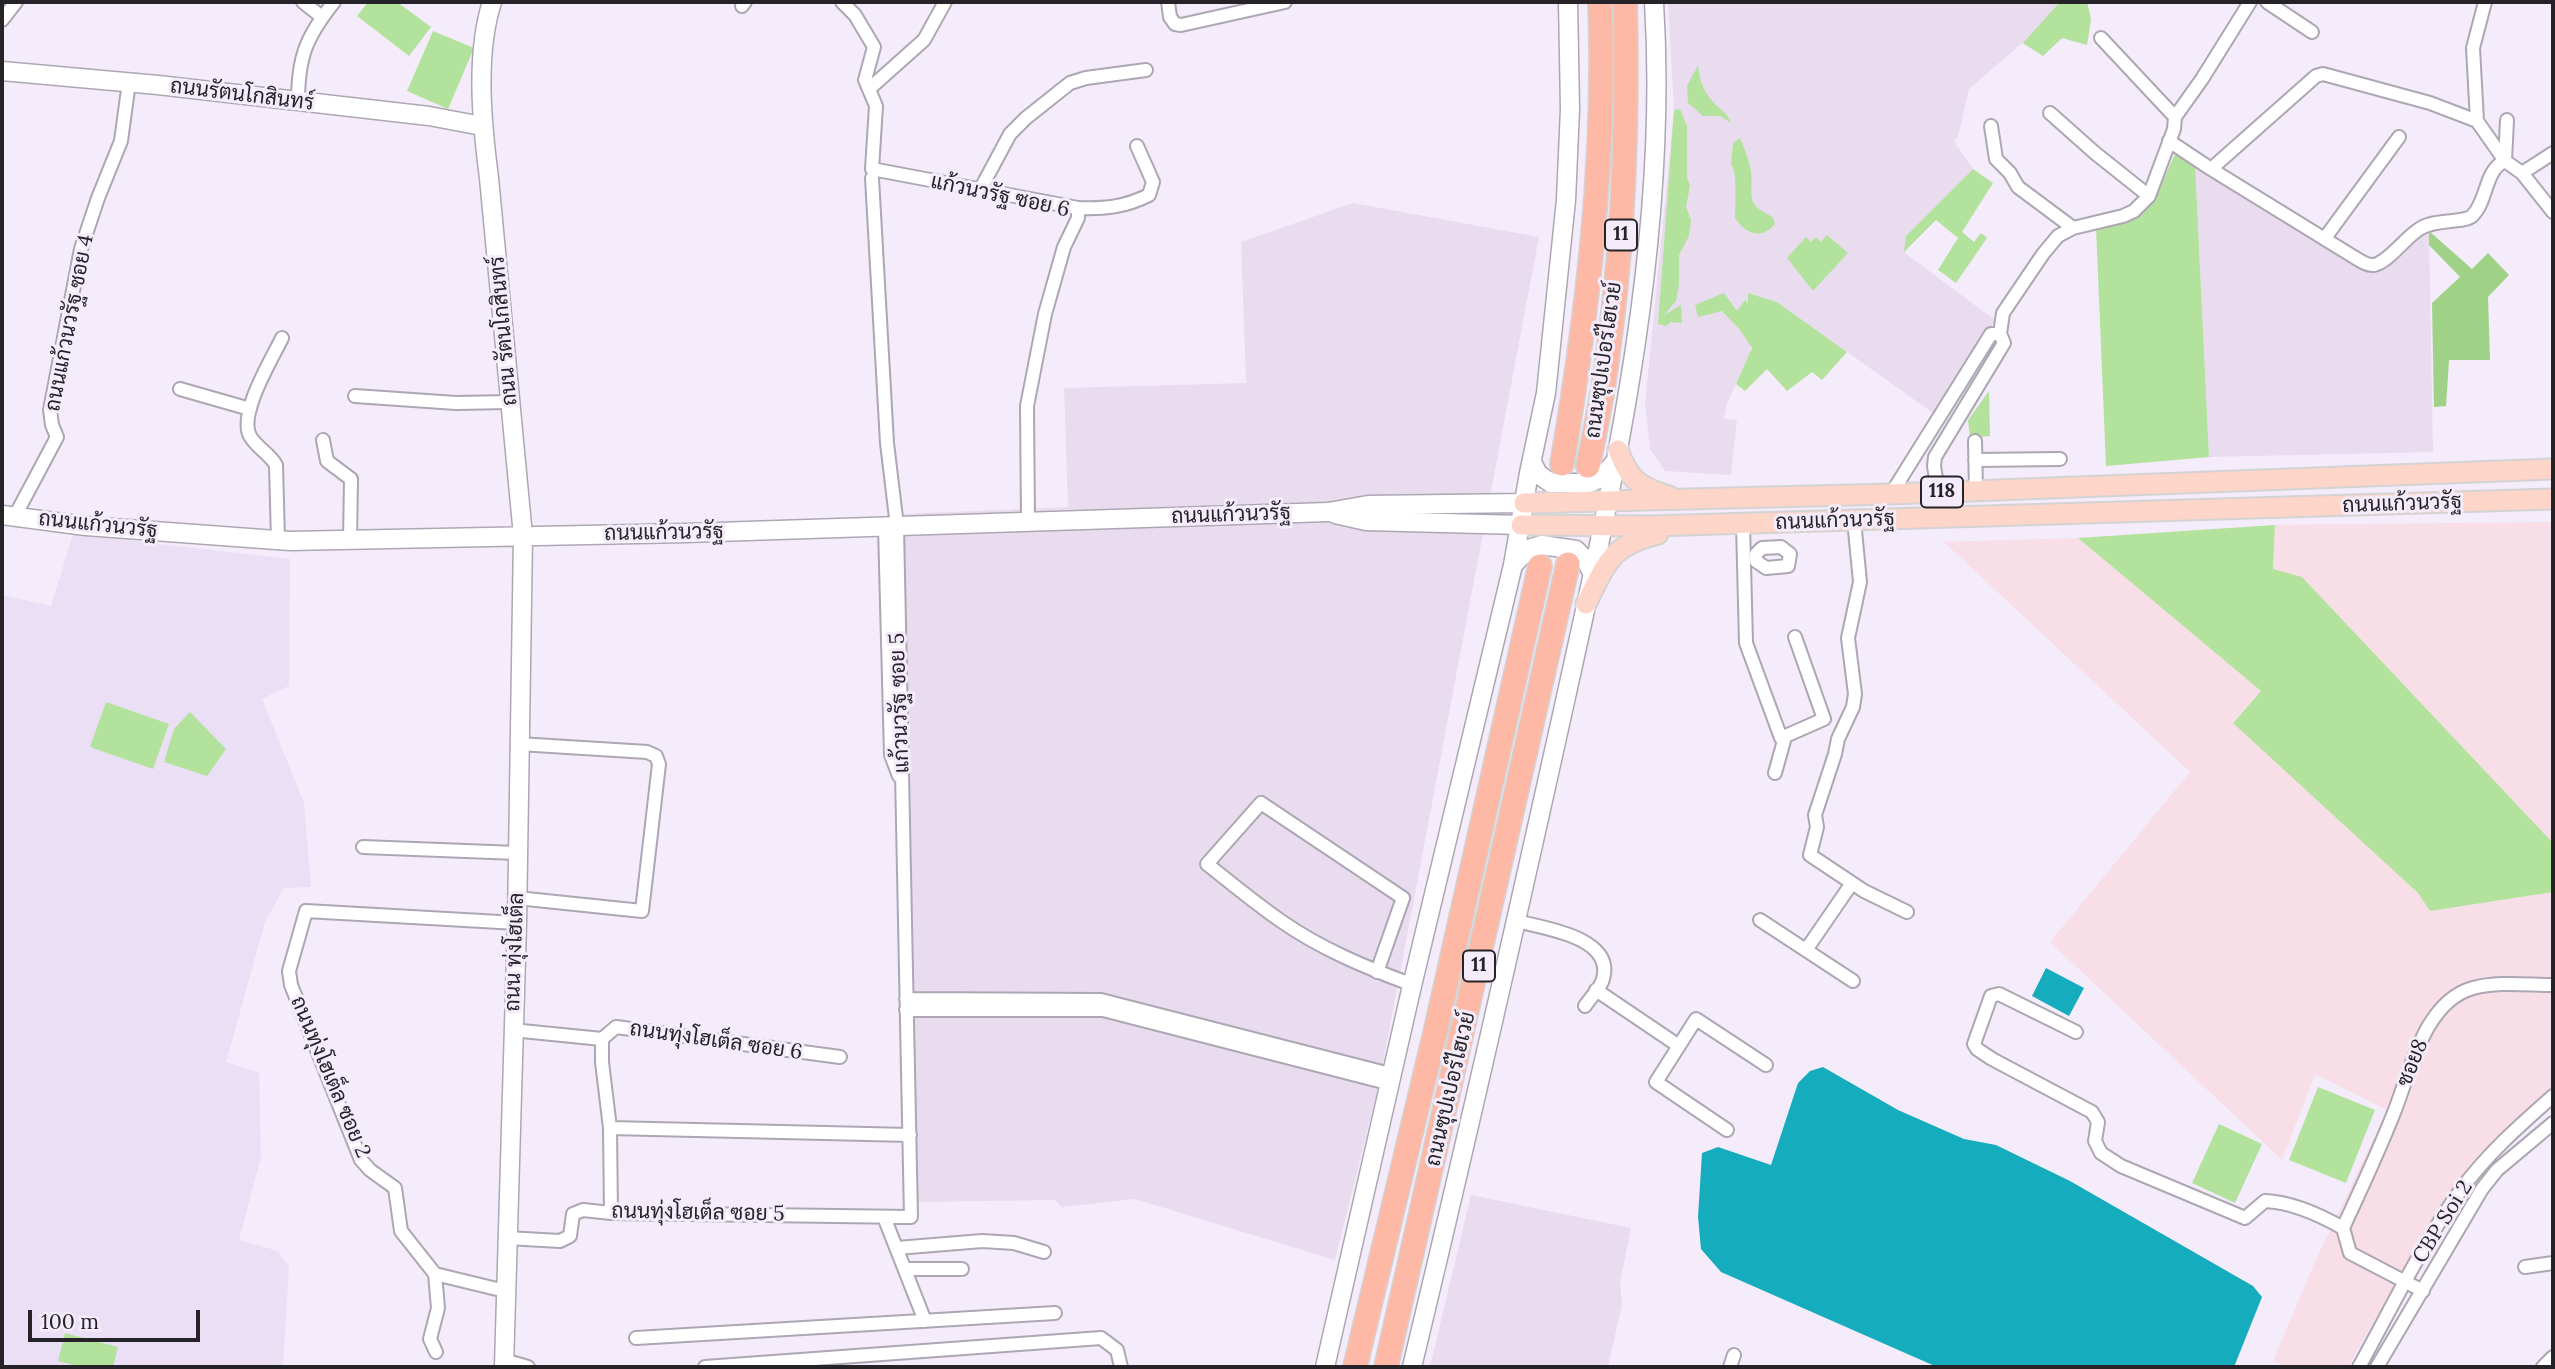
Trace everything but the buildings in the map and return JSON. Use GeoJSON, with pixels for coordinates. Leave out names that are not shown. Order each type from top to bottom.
{"type":"FeatureCollection","features":[{"type":"Feature","properties":{"kind":"highway","name":"ถนนซุปเปอร์ไฮเวย์"},"geometry":{"type":"LineString","coordinates":[[1562,464],[1580,363],[1588,289],[1598,148],[1600,2]]}},
{"type":"Feature","properties":{"kind":"highway","name":"ถนนซุปเปอร์ไฮเวย์"},"geometry":{"type":"LineString","coordinates":[[1588,466],[1607,360],[1622,220],[1626,127],[1625,2]]}},
{"type":"Feature","properties":{"kind":"highway","name":"ถนนซุปเปอร์ไฮเวย์"},"geometry":{"type":"LineString","coordinates":[[1386,1367],[1568,564]]}},
{"type":"Feature","properties":{"kind":"highway","name":"ถนนซุปเปอร์ไฮเวย์"},"geometry":{"type":"LineString","coordinates":[[1354,1367],[1435,1033],[1540,566]]}},
{"type":"Feature","properties":{"kind":"main road"},"geometry":{"type":"LineString","coordinates":[[1617,456],[1628,473],[1643,487],[1685,500]]}},
{"type":"Feature","properties":{"kind":"main road","name":"ถนนแก้วนวรัฐ"},"geometry":{"type":"LineString","coordinates":[[1524,503],[1891,494],[2553,469]]}},
{"type":"Feature","properties":{"kind":"main road"},"geometry":{"type":"LineString","coordinates":[[2316,478],[2321,506]]}},
{"type":"Feature","properties":{"kind":"main road","name":"ถนนแก้วนวรัฐ"},"geometry":{"type":"LineString","coordinates":[[1521,525],[1602,527],[1743,524],[2553,499]]}},
{"type":"Feature","properties":{"kind":"main road"},"geometry":{"type":"LineString","coordinates":[[1586,604],[1602,572],[1625,545],[1690,525]]}},
{"type":"Feature","properties":{"kind":"street"},"geometry":{"type":"LineString","coordinates":[[2,20],[16,2]]}},
{"type":"Feature","properties":{"kind":"street"},"geometry":{"type":"LineString","coordinates":[[303,2],[322,17]]}},
{"type":"Feature","properties":{"kind":"street"},"geometry":{"type":"LineString","coordinates":[[298,102],[298,71],[309,36],[334,2]]}},
{"type":"Feature","properties":{"kind":"street","name":"แก้วนวรัฐ ซอย 6"},"geometry":{"type":"LineString","coordinates":[[842,2],[855,15],[874,47],[865,80],[876,107],[872,169],[1078,208],[1078,218],[1063,247],[1045,314],[1027,405],[1028,522]]}},
{"type":"Feature","properties":{"kind":"street"},"geometry":{"type":"LineString","coordinates":[[869,89],[924,40],[945,2]]}},
{"type":"Feature","properties":{"kind":"street"},"geometry":{"type":"LineString","coordinates":[[1167,2],[1170,17],[1175,24],[1181,25],[1276,3]]}},
{"type":"Feature","properties":{"kind":"street"},"geometry":{"type":"LineString","coordinates":[[1325,1367],[1513,565],[1546,393],[1566,200],[1570,109],[1568,2]]}},
{"type":"Feature","properties":{"kind":"street"},"geometry":{"type":"LineString","coordinates":[[1412,1367],[1516,921],[1617,456],[1648,259],[1657,75],[1654,2]]}},
{"type":"Feature","properties":{"kind":"street"},"geometry":{"type":"LineString","coordinates":[[1938,492],[1935,457],[2004,343],[2000,334],[2003,313],[2043,254],[2059,236],[2073,228],[2123,216],[2134,211],[2149,196],[2175,117],[2250,2]]}},
{"type":"Feature","properties":{"kind":"street"},"geometry":{"type":"LineString","coordinates":[[2267,2],[2312,32]]}},
{"type":"Feature","properties":{"kind":"street"},"geometry":{"type":"LineString","coordinates":[[2485,2],[2473,48],[2477,121],[2504,161],[2522,173],[2553,212]]}},
{"type":"Feature","properties":{"kind":"street","name":"ถนน รัตนโกสินทร์"},"geometry":{"type":"LineString","coordinates":[[487,4],[482,126],[523,536]]}},
{"type":"Feature","properties":{"kind":"street"},"geometry":{"type":"LineString","coordinates":[[2101,38],[2175,117]]}},
{"type":"Feature","properties":{"kind":"street"},"geometry":{"type":"LineString","coordinates":[[980,190],[1010,134],[1070,83],[1146,69]]}},
{"type":"Feature","properties":{"kind":"street","name":"ถนนรัตนโกสินทร์"},"geometry":{"type":"LineString","coordinates":[[2,71],[129,82],[482,126]]}},
{"type":"Feature","properties":{"kind":"street"},"geometry":{"type":"LineString","coordinates":[[2211,169],[2316,76],[2323,74],[2430,103],[2477,121]]}},
{"type":"Feature","properties":{"kind":"street","name":"ถนนแก้วนวรัฐ ซอย 4"},"geometry":{"type":"LineString","coordinates":[[8,516],[57,437],[50,411],[81,249],[121,141],[129,82]]}},
{"type":"Feature","properties":{"kind":"street"},"geometry":{"type":"LineString","coordinates":[[456,121],[473,103],[482,82]]}},
{"type":"Feature","properties":{"kind":"street"},"geometry":{"type":"LineString","coordinates":[[2050,113],[2149,196]]}},
{"type":"Feature","properties":{"kind":"street"},"geometry":{"type":"LineString","coordinates":[[2169,141],[2364,263],[2373,265],[2385,259],[2415,231],[2428,223],[2466,220],[2474,215],[2493,170],[2504,161],[2507,120]]}},
{"type":"Feature","properties":{"kind":"street"},"geometry":{"type":"LineString","coordinates":[[1991,126],[1996,159],[2010,173],[2018,187],[2073,228]]}},
{"type":"Feature","properties":{"kind":"street"},"geometry":{"type":"LineString","coordinates":[[2325,238],[2399,137]]}},
{"type":"Feature","properties":{"kind":"street"},"geometry":{"type":"LineString","coordinates":[[1078,208],[1109,209],[1134,203],[1149,195],[1153,182],[1137,146]]}},
{"type":"Feature","properties":{"kind":"street"},"geometry":{"type":"LineString","coordinates":[[2522,173],[2553,153]]}},
{"type":"Feature","properties":{"kind":"street","name":"แก้วนวรัฐ ซอย 5"},"geometry":{"type":"LineString","coordinates":[[872,178],[891,526],[897,756],[903,786],[906,1004]]}},
{"type":"Feature","properties":{"kind":"street"},"geometry":{"type":"LineString","coordinates":[[1891,494],[1991,334],[2000,334]]}},
{"type":"Feature","properties":{"kind":"street"},"geometry":{"type":"LineString","coordinates":[[278,540],[276,465],[248,433],[250,409],[282,338]]}},
{"type":"Feature","properties":{"kind":"street"},"geometry":{"type":"LineString","coordinates":[[180,388],[250,409]]}},
{"type":"Feature","properties":{"kind":"street"},"geometry":{"type":"LineString","coordinates":[[355,396],[456,403],[510,402]]}},
{"type":"Feature","properties":{"kind":"street"},"geometry":{"type":"LineString","coordinates":[[323,440],[327,461],[351,479],[350,540]]}},
{"type":"Feature","properties":{"kind":"street"},"geometry":{"type":"LineString","coordinates":[[1975,441],[1976,491]]}},
{"type":"Feature","properties":{"kind":"street"},"geometry":{"type":"LineString","coordinates":[[1532,462],[1538,474],[1551,483],[1589,483],[1601,478],[1617,456]]}},
{"type":"Feature","properties":{"kind":"street"},"geometry":{"type":"LineString","coordinates":[[1975,460],[2060,459]]}},
{"type":"Feature","properties":{"kind":"street","name":"ถนนแก้วนวรัฐ"},"geometry":{"type":"LineString","coordinates":[[8,516],[86,526],[278,540],[350,540],[1028,522],[1328,512],[1368,505],[1524,503]]}},
{"type":"Feature","properties":{"kind":"street","name":"ถนนแก้วนวรัฐ"},"geometry":{"type":"LineString","coordinates":[[1328,512],[1366,521],[1521,525]]}},
{"type":"Feature","properties":{"kind":"street"},"geometry":{"type":"LineString","coordinates":[[1854,520],[1860,582],[1848,638],[1855,694],[1853,708],[1838,739],[1815,815],[1817,827],[1810,855],[1852,883],[1907,912]]}},
{"type":"Feature","properties":{"kind":"street"},"geometry":{"type":"LineString","coordinates":[[1743,524],[1749,557],[1745,643],[1781,738],[1824,719],[1795,637]]}},
{"type":"Feature","properties":{"kind":"street","name":"ถนน ทุ่งโฮเต็ล"},"geometry":{"type":"LineString","coordinates":[[504,1364],[517,923],[523,536]]}},
{"type":"Feature","properties":{"kind":"street"},"geometry":{"type":"LineString","coordinates":[[1513,565],[1528,549],[1542,545],[1576,550],[1586,560],[1592,575]]}},
{"type":"Feature","properties":{"kind":"street"},"geometry":{"type":"LineString","coordinates":[[1775,773],[1785,737]]}},
{"type":"Feature","properties":{"kind":"street"},"geometry":{"type":"LineString","coordinates":[[516,898],[642,911],[659,764],[656,756],[647,752],[519,744]]}},
{"type":"Feature","properties":{"kind":"street"},"geometry":{"type":"LineString","coordinates":[[1377,972],[1403,898],[1261,803],[1207,864],[1282,922],[1340,955],[1377,972],[1413,985]]}},
{"type":"Feature","properties":{"kind":"street"},"geometry":{"type":"LineString","coordinates":[[363,847],[517,853]]}},
{"type":"Feature","properties":{"kind":"street"},"geometry":{"type":"LineString","coordinates":[[1806,950],[1852,883]]}},
{"type":"Feature","properties":{"kind":"street","name":"ถนนทุ่งโฮเต็ล ซอย 2"},"geometry":{"type":"LineString","coordinates":[[435,1274],[401,1231],[395,1188],[361,1160],[291,985],[289,971],[306,911],[517,923]]}},
{"type":"Feature","properties":{"kind":"street"},"geometry":{"type":"LineString","coordinates":[[1760,920],[1853,981]]}},
{"type":"Feature","properties":{"kind":"street"},"geometry":{"type":"LineString","coordinates":[[1516,921],[1578,938],[1593,946],[1600,955],[1604,969],[1603,980],[1585,1006]]}},
{"type":"Feature","properties":{"kind":"street","name":"ซอย8"},"geometry":{"type":"LineString","coordinates":[[2343,1228],[2394,1114],[2419,1043],[2445,1006],[2472,988],[2510,984],[2553,985]]}},
{"type":"Feature","properties":{"kind":"street"},"geometry":{"type":"LineString","coordinates":[[1596,990],[1678,1046]]}},
{"type":"Feature","properties":{"kind":"street"},"geometry":{"type":"LineString","coordinates":[[2076,1032],[1999,993],[1991,996],[1974,1044],[1992,1059],[2092,1112],[2098,1122],[2095,1142],[2101,1153],[2121,1166],[2245,1218],[2265,1201],[2279,1202],[2325,1218],[2343,1228],[2350,1253],[2423,1291]]}},
{"type":"Feature","properties":{"kind":"street"},"geometry":{"type":"LineString","coordinates":[[610,1128],[910,1135],[906,1004],[1072,1004],[1101,1000],[1392,1079]]}},
{"type":"Feature","properties":{"kind":"street"},"geometry":{"type":"LineString","coordinates":[[1727,1130],[1656,1082],[1696,1018],[1766,1065]]}},
{"type":"Feature","properties":{"kind":"street","name":"ถนนทุ่งโฮเต็ล ซอย 6"},"geometry":{"type":"LineString","coordinates":[[512,1030],[602,1039],[617,1027],[840,1058]]}},
{"type":"Feature","properties":{"kind":"street"},"geometry":{"type":"LineString","coordinates":[[602,1039],[610,1128],[611,1213]]}},
{"type":"Feature","properties":{"kind":"street","name":"CBP Soi 2"},"geometry":{"type":"LineString","coordinates":[[2359,1367],[2459,1192],[2481,1164],[2553,1096]]}},
{"type":"Feature","properties":{"kind":"street","name":"CBP Soi 2"},"geometry":{"type":"LineString","coordinates":[[2377,1367],[2482,1189],[2497,1170],[2553,1123]]}},
{"type":"Feature","properties":{"kind":"street","name":"ถนนทุ่งโฮเต็ล ซอย 5"},"geometry":{"type":"LineString","coordinates":[[507,1238],[559,1241],[570,1236],[575,1211],[911,1217],[910,1135]]}},
{"type":"Feature","properties":{"kind":"street"},"geometry":{"type":"LineString","coordinates":[[884,1217],[925,1321]]}},
{"type":"Feature","properties":{"kind":"street"},"geometry":{"type":"LineString","coordinates":[[897,1248],[982,1241],[1014,1243],[1044,1252]]}},
{"type":"Feature","properties":{"kind":"street"},"geometry":{"type":"LineString","coordinates":[[2525,1267],[2553,1263]]}},
{"type":"Feature","properties":{"kind":"street"},"geometry":{"type":"LineString","coordinates":[[905,1269],[962,1269]]}},
{"type":"Feature","properties":{"kind":"street"},"geometry":{"type":"LineString","coordinates":[[436,1352],[430,1339],[438,1308],[435,1274],[505,1292]]}},
{"type":"Feature","properties":{"kind":"street"},"geometry":{"type":"LineString","coordinates":[[636,1338],[1055,1313]]}},
{"type":"Feature","properties":{"kind":"street"},"geometry":{"type":"LineString","coordinates":[[705,1367],[770,1366],[1101,1338],[1117,1350],[1121,1367]]}},
{"type":"Feature","properties":{"kind":"street"},"geometry":{"type":"LineString","coordinates":[[2543,1367],[2553,1357]]}},
{"type":"Feature","properties":{"kind":"street"},"geometry":{"type":"LineString","coordinates":[[504,1364],[528,1367]]}},
{"type":"Feature","properties":{"kind":"shaded area"},"geometry":{"type":"Polygon","coordinates":[[[1668,2],[2087,2],[2091,19],[2087,45],[2062,38],[2043,56],[2022,43],[1969,89],[1958,137],[1954,141],[1973,169],[1906,236],[1905,253],[1995,320],[1937,416],[1777,302],[1748,293],[1751,355],[1727,403],[1724,419],[1737,420],[1731,475],[1665,471],[1650,449],[1645,404],[1674,110],[1668,2]]]}},
{"type":"Feature","properties":{"kind":"shaded area"},"geometry":{"type":"Polygon","coordinates":[[[2195,163],[2376,273],[2429,231],[2433,452],[2209,457],[2195,163]]]}},
{"type":"Feature","properties":{"kind":"shaded area"},"geometry":{"type":"Polygon","coordinates":[[[1353,203],[1539,237],[1379,1084],[1335,1260],[1135,1199],[1062,1207],[1055,1200],[918,1202],[902,514],[1068,507],[1064,388],[1246,383],[1241,242],[1353,203]]]}},
{"type":"Feature","properties":{"kind":"shaded area"},"geometry":{"type":"Polygon","coordinates":[[[2552,522],[2553,843],[2302,577],[2273,569],[2275,525],[2552,522]]]}},
{"type":"Feature","properties":{"kind":"shaded area"},"geometry":{"type":"Polygon","coordinates":[[[73,534],[290,559],[289,686],[262,699],[304,803],[311,887],[284,888],[265,922],[226,1062],[259,1073],[261,1157],[239,1240],[278,1251],[289,1267],[283,1367],[2,1367],[2,595],[51,606],[73,534]]]}},
{"type":"Feature","properties":{"kind":"shaded area"},"geometry":{"type":"Polygon","coordinates":[[[2078,538],[2261,691],[2233,722],[2418,893],[2430,911],[2553,892],[2553,1089],[2473,1163],[2426,1229],[2348,1367],[2285,1367],[2273,1361],[2314,1264],[2387,1110],[2315,1074],[2282,1160],[2050,942],[2190,772],[1944,542],[2078,538]]]}},
{"type":"Feature","properties":{"kind":"shaded area"},"geometry":{"type":"Polygon","coordinates":[[[1471,1195],[1631,1228],[1620,1283],[1622,1304],[1608,1367],[1430,1367],[1471,1195]]]}},
{"type":"Feature","properties":{"kind":"green space"},"geometry":{"type":"Polygon","coordinates":[[[368,2],[397,2],[431,27],[409,56],[357,16],[368,2]]]}},
{"type":"Feature","properties":{"kind":"green space"},"geometry":{"type":"Polygon","coordinates":[[[2060,2],[2087,2],[2091,19],[2087,45],[2062,38],[2043,56],[2023,43],[2060,2]]]}},
{"type":"Feature","properties":{"kind":"green space"},"geometry":{"type":"Polygon","coordinates":[[[433,31],[474,48],[448,109],[407,91],[433,31]]]}},
{"type":"Feature","properties":{"kind":"green space"},"geometry":{"type":"Polygon","coordinates":[[[1698,65],[1706,92],[1731,123],[1720,116],[1703,116],[1688,103],[1687,86],[1698,65]]]}},
{"type":"Feature","properties":{"kind":"green space"},"geometry":{"type":"Polygon","coordinates":[[[1680,109],[1687,126],[1687,177],[1690,186],[1686,207],[1691,220],[1689,236],[1679,255],[1676,301],[1664,315],[1681,305],[1682,323],[1671,322],[1666,326],[1658,324],[1674,110],[1680,109]]]}},
{"type":"Feature","properties":{"kind":"green space"},"geometry":{"type":"Polygon","coordinates":[[[1740,138],[1750,167],[1754,203],[1773,217],[1775,224],[1759,234],[1748,231],[1735,218],[1735,181],[1731,164],[1733,143],[1740,138]]]}},
{"type":"Feature","properties":{"kind":"green space"},"geometry":{"type":"Polygon","coordinates":[[[2176,152],[2195,163],[2209,457],[2106,466],[2096,227],[2129,217],[2149,204],[2176,152]]]}},
{"type":"Feature","properties":{"kind":"green space"},"geometry":{"type":"Polygon","coordinates":[[[1973,169],[1993,183],[1962,232],[1974,242],[1981,233],[1987,238],[1956,283],[1938,270],[1958,238],[1936,220],[1904,252],[1906,236],[1973,169]]]}},
{"type":"Feature","properties":{"kind":"green space"},"geometry":{"type":"Polygon","coordinates":[[[2429,231],[2472,269],[2488,253],[2509,275],[2488,297],[2490,360],[2449,360],[2446,406],[2434,407],[2432,303],[2460,277],[2429,245],[2429,231]]]}},
{"type":"Feature","properties":{"kind":"green space"},"geometry":{"type":"Polygon","coordinates":[[[1827,235],[1848,253],[1813,291],[1787,258],[1806,237],[1811,242],[1816,237],[1821,242],[1827,235]]]}},
{"type":"Feature","properties":{"kind":"green space"},"geometry":{"type":"Polygon","coordinates":[[[1724,293],[1737,311],[1745,300],[1748,303],[1748,293],[1777,302],[1847,352],[1822,380],[1812,372],[1787,391],[1767,369],[1745,391],[1736,384],[1752,348],[1722,311],[1698,317],[1695,305],[1724,293]]]}},
{"type":"Feature","properties":{"kind":"green space"},"geometry":{"type":"Polygon","coordinates":[[[1989,391],[1990,436],[1970,438],[1968,420],[1989,391]]]}},
{"type":"Feature","properties":{"kind":"green space"},"geometry":{"type":"Polygon","coordinates":[[[2275,525],[2273,569],[2302,577],[2553,843],[2553,892],[2430,911],[2418,893],[2233,723],[2261,691],[2078,538],[2275,525]]]}},
{"type":"Feature","properties":{"kind":"green space"},"geometry":{"type":"Polygon","coordinates":[[[106,702],[169,724],[153,769],[90,747],[106,702]]]}},
{"type":"Feature","properties":{"kind":"green space"},"geometry":{"type":"Polygon","coordinates":[[[190,712],[226,749],[207,776],[164,762],[174,729],[190,712]]]}},
{"type":"Feature","properties":{"kind":"green space"},"geometry":{"type":"Polygon","coordinates":[[[2318,1087],[2375,1110],[2346,1183],[2289,1160],[2318,1087]]]}},
{"type":"Feature","properties":{"kind":"green space"},"geometry":{"type":"Polygon","coordinates":[[[2219,1124],[2262,1144],[2235,1203],[2192,1183],[2219,1124]]]}},
{"type":"Feature","properties":{"kind":"green space"},"geometry":{"type":"Polygon","coordinates":[[[65,1333],[118,1347],[113,1367],[82,1367],[58,1361],[65,1333]]]}},
{"type":"Feature","properties":{"kind":"water"},"geometry":{"type":"Polygon","coordinates":[[[2046,968],[2084,988],[2069,1016],[2032,996],[2046,968]]]}},
{"type":"Feature","properties":{"kind":"water"},"geometry":{"type":"Polygon","coordinates":[[[1823,1067],[1898,1110],[1964,1139],[1996,1145],[2070,1181],[2253,1286],[2262,1297],[2234,1367],[1937,1367],[1721,1272],[1701,1249],[1698,1217],[1702,1153],[1718,1147],[1771,1165],[1798,1083],[1810,1071],[1823,1067]]]}}]}
